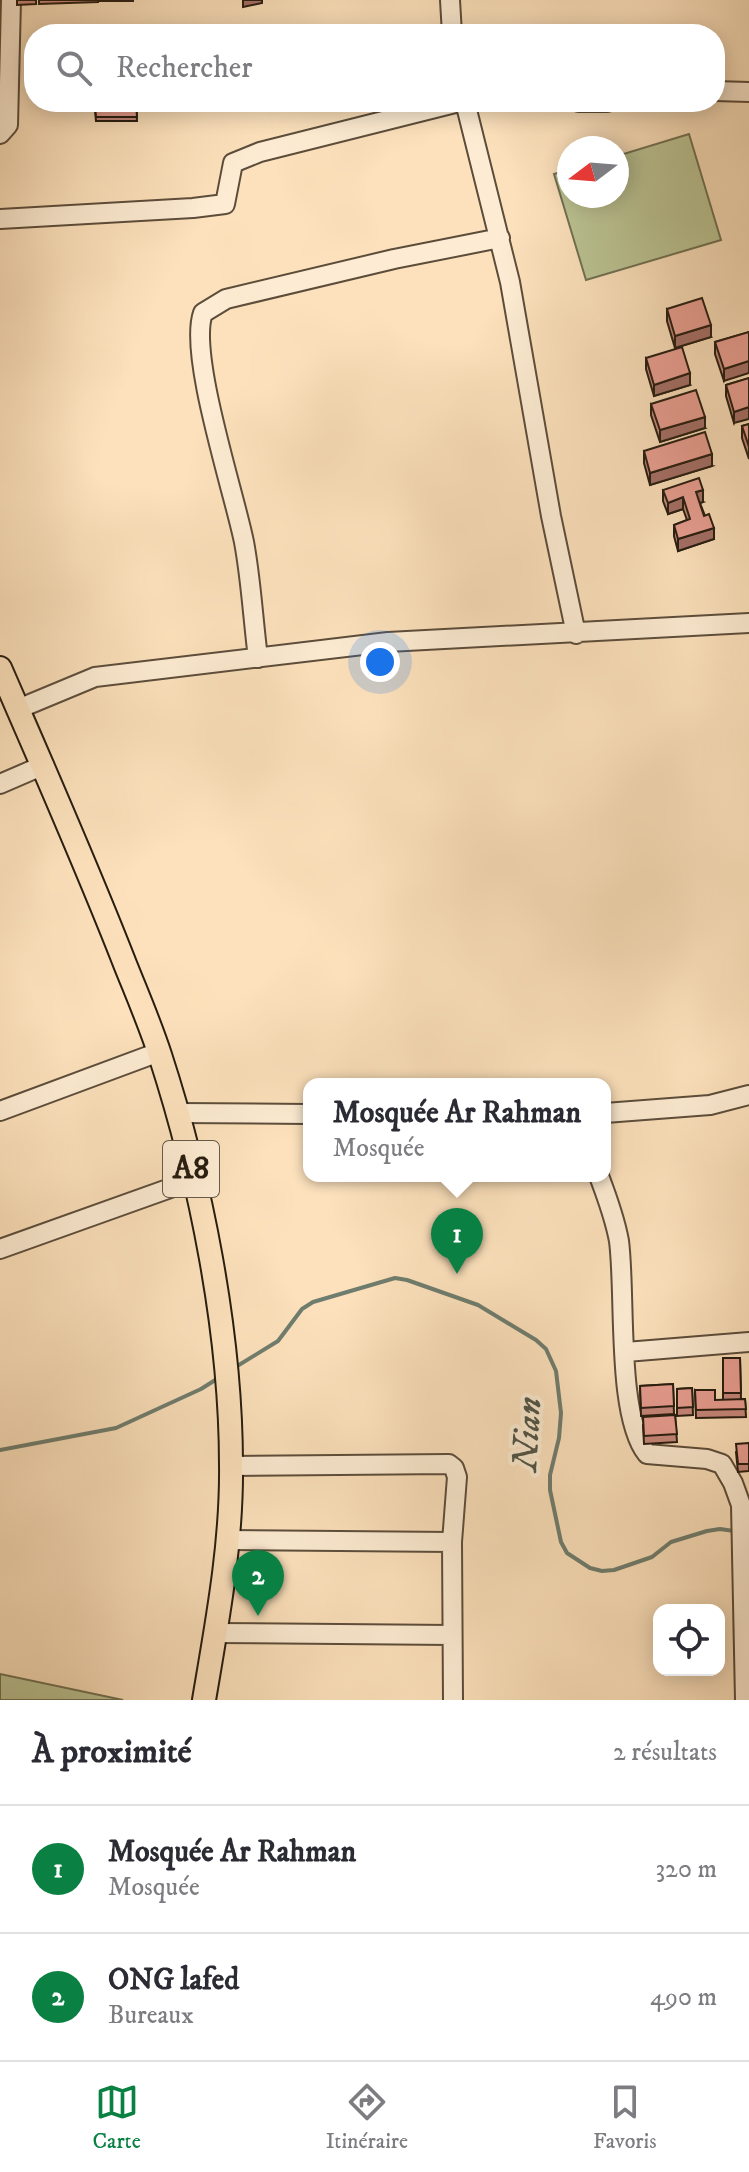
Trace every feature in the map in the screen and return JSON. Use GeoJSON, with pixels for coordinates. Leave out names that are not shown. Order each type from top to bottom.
{"type":"FeatureCollection","features":[{"type":"Feature","properties":{"kind":"main road","name":"A8"},"geometry":{"type":"LineString","coordinates":[[0,668],[44,765],[159,1052],[178,1113],[215,1285],[227,1391],[231,1466],[227,1540],[204,1700]]}},
{"type":"Feature","properties":{"kind":"street"},"geometry":{"type":"LineString","coordinates":[[0,134],[8,125],[11,0]]}},
{"type":"Feature","properties":{"kind":"street"},"geometry":{"type":"LineString","coordinates":[[450,0],[451,24]]}},
{"type":"Feature","properties":{"kind":"street"},"geometry":{"type":"LineString","coordinates":[[725,91],[749,92]]}},
{"type":"Feature","properties":{"kind":"street"},"geometry":{"type":"LineString","coordinates":[[0,219],[225,204],[233,163],[260,152],[419,112]]}},
{"type":"Feature","properties":{"kind":"street"},"geometry":{"type":"LineString","coordinates":[[468,112],[510,282],[551,516],[576,634]]}},
{"type":"Feature","properties":{"kind":"street"},"geometry":{"type":"LineString","coordinates":[[258,658],[244,543],[206,378],[198,327],[203,313],[226,299],[394,259],[500,238]]}},
{"type":"Feature","properties":{"kind":"street"},"geometry":{"type":"LineString","coordinates":[[18,709],[95,677],[388,642],[749,623]]}},
{"type":"Feature","properties":{"kind":"street"},"geometry":{"type":"LineString","coordinates":[[0,784],[44,765]]}},
{"type":"Feature","properties":{"kind":"street"},"geometry":{"type":"LineString","coordinates":[[0,1111],[159,1052]]}},
{"type":"Feature","properties":{"kind":"street"},"geometry":{"type":"LineString","coordinates":[[611,1113],[710,1105],[749,1095]]}},
{"type":"Feature","properties":{"kind":"street"},"geometry":{"type":"LineString","coordinates":[[178,1113],[303,1114]]}},
{"type":"Feature","properties":{"kind":"street"},"geometry":{"type":"LineString","coordinates":[[0,1249],[193,1180]]}},
{"type":"Feature","properties":{"kind":"street"},"geometry":{"type":"LineString","coordinates":[[601,1182],[618,1239],[629,1410],[639,1443],[647,1454],[707,1459],[722,1464],[741,1505],[745,1700]]}},
{"type":"Feature","properties":{"kind":"street"},"geometry":{"type":"LineString","coordinates":[[626,1352],[749,1342]]}},
{"type":"Feature","properties":{"kind":"street"},"geometry":{"type":"LineString","coordinates":[[231,1466],[449,1464],[454,1468],[457,1477],[452,1542],[453,1700]]}},
{"type":"Feature","properties":{"kind":"street"},"geometry":{"type":"LineString","coordinates":[[227,1540],[452,1542]]}},
{"type":"Feature","properties":{"kind":"street"},"geometry":{"type":"LineString","coordinates":[[215,1633],[452,1635]]}},
{"type":"Feature","properties":{"kind":"green space"},"geometry":{"type":"Polygon","coordinates":[[[689,134],[721,240],[586,280],[564,208],[629,208],[629,152],[689,134]]]}},
{"type":"Feature","properties":{"kind":"green space"},"geometry":{"type":"Polygon","coordinates":[[[0,1674],[123,1700],[0,1700],[0,1674]]]}},
{"type":"Feature","properties":{"kind":"building"},"geometry":{"type":"Polygon","coordinates":[[[96,112],[137,112],[137,117],[96,117],[96,112]]]}},
{"type":"Feature","properties":{"kind":"building"},"geometry":{"type":"Polygon","coordinates":[[[702,298],[711,325],[675,336],[667,309],[702,298]]]}},
{"type":"Feature","properties":{"kind":"building"},"geometry":{"type":"Polygon","coordinates":[[[749,332],[749,361],[724,369],[715,342],[749,332]]]}},
{"type":"Feature","properties":{"kind":"building"},"geometry":{"type":"Polygon","coordinates":[[[682,347],[690,373],[654,385],[646,358],[682,347]]]}},
{"type":"Feature","properties":{"kind":"building"},"geometry":{"type":"Polygon","coordinates":[[[749,378],[749,407],[734,412],[726,385],[749,378]]]}},
{"type":"Feature","properties":{"kind":"building"},"geometry":{"type":"Polygon","coordinates":[[[696,390],[705,417],[660,430],[651,404],[696,390]]]}},
{"type":"Feature","properties":{"kind":"building"},"geometry":{"type":"Polygon","coordinates":[[[749,424],[749,447],[742,426],[749,424]]]}},
{"type":"Feature","properties":{"kind":"building"},"geometry":{"type":"Polygon","coordinates":[[[705,432],[712,454],[650,473],[644,451],[705,432]]]}},
{"type":"Feature","properties":{"kind":"building"},"geometry":{"type":"Polygon","coordinates":[[[699,478],[703,490],[696,492],[704,516],[709,514],[714,528],[678,539],[674,525],[690,519],[683,497],[668,503],[663,490],[699,478]]]}},
{"type":"Feature","properties":{"kind":"building"},"geometry":{"type":"Polygon","coordinates":[[[723,1358],[740,1358],[741,1393],[723,1393],[723,1358]]]}},
{"type":"Feature","properties":{"kind":"building"},"geometry":{"type":"Polygon","coordinates":[[[673,1384],[674,1406],[641,1408],[640,1386],[673,1384]]]}},
{"type":"Feature","properties":{"kind":"building"},"geometry":{"type":"Polygon","coordinates":[[[692,1388],[693,1407],[677,1408],[677,1389],[692,1388]]]}},
{"type":"Feature","properties":{"kind":"building"},"geometry":{"type":"Polygon","coordinates":[[[695,1390],[715,1390],[715,1400],[745,1399],[746,1409],[696,1410],[695,1390]]]}},
{"type":"Feature","properties":{"kind":"building"},"geometry":{"type":"Polygon","coordinates":[[[675,1415],[677,1434],[644,1436],[643,1417],[675,1415]]]}},
{"type":"Feature","properties":{"kind":"building"},"geometry":{"type":"Polygon","coordinates":[[[749,1443],[749,1464],[738,1464],[736,1444],[749,1443]]]}},
{"type":"Feature","properties":{"kind":"waterway","name":"Nian"},"geometry":{"type":"LineString","coordinates":[[234,1368],[278,1341],[302,1309],[313,1302],[395,1278],[407,1280],[478,1305],[546,1349],[556,1371],[561,1413],[550,1490],[561,1542],[567,1553],[590,1568],[614,1570],[652,1557],[671,1542],[707,1531],[734,1531]]}},
{"type":"Feature","properties":{"kind":"waterway","name":"Nian"},"geometry":{"type":"LineString","coordinates":[[0,1450],[116,1428],[201,1389],[220,1377]]}},
{"type":"Feature","properties":{"kind":"place","name":"Mosquée Ar Rahman"},"geometry":{"type":"Point","coordinates":[457,1274]}},
{"type":"Feature","properties":{"kind":"place","name":"ONG lafed"},"geometry":{"type":"Point","coordinates":[258,1616]}}]}
